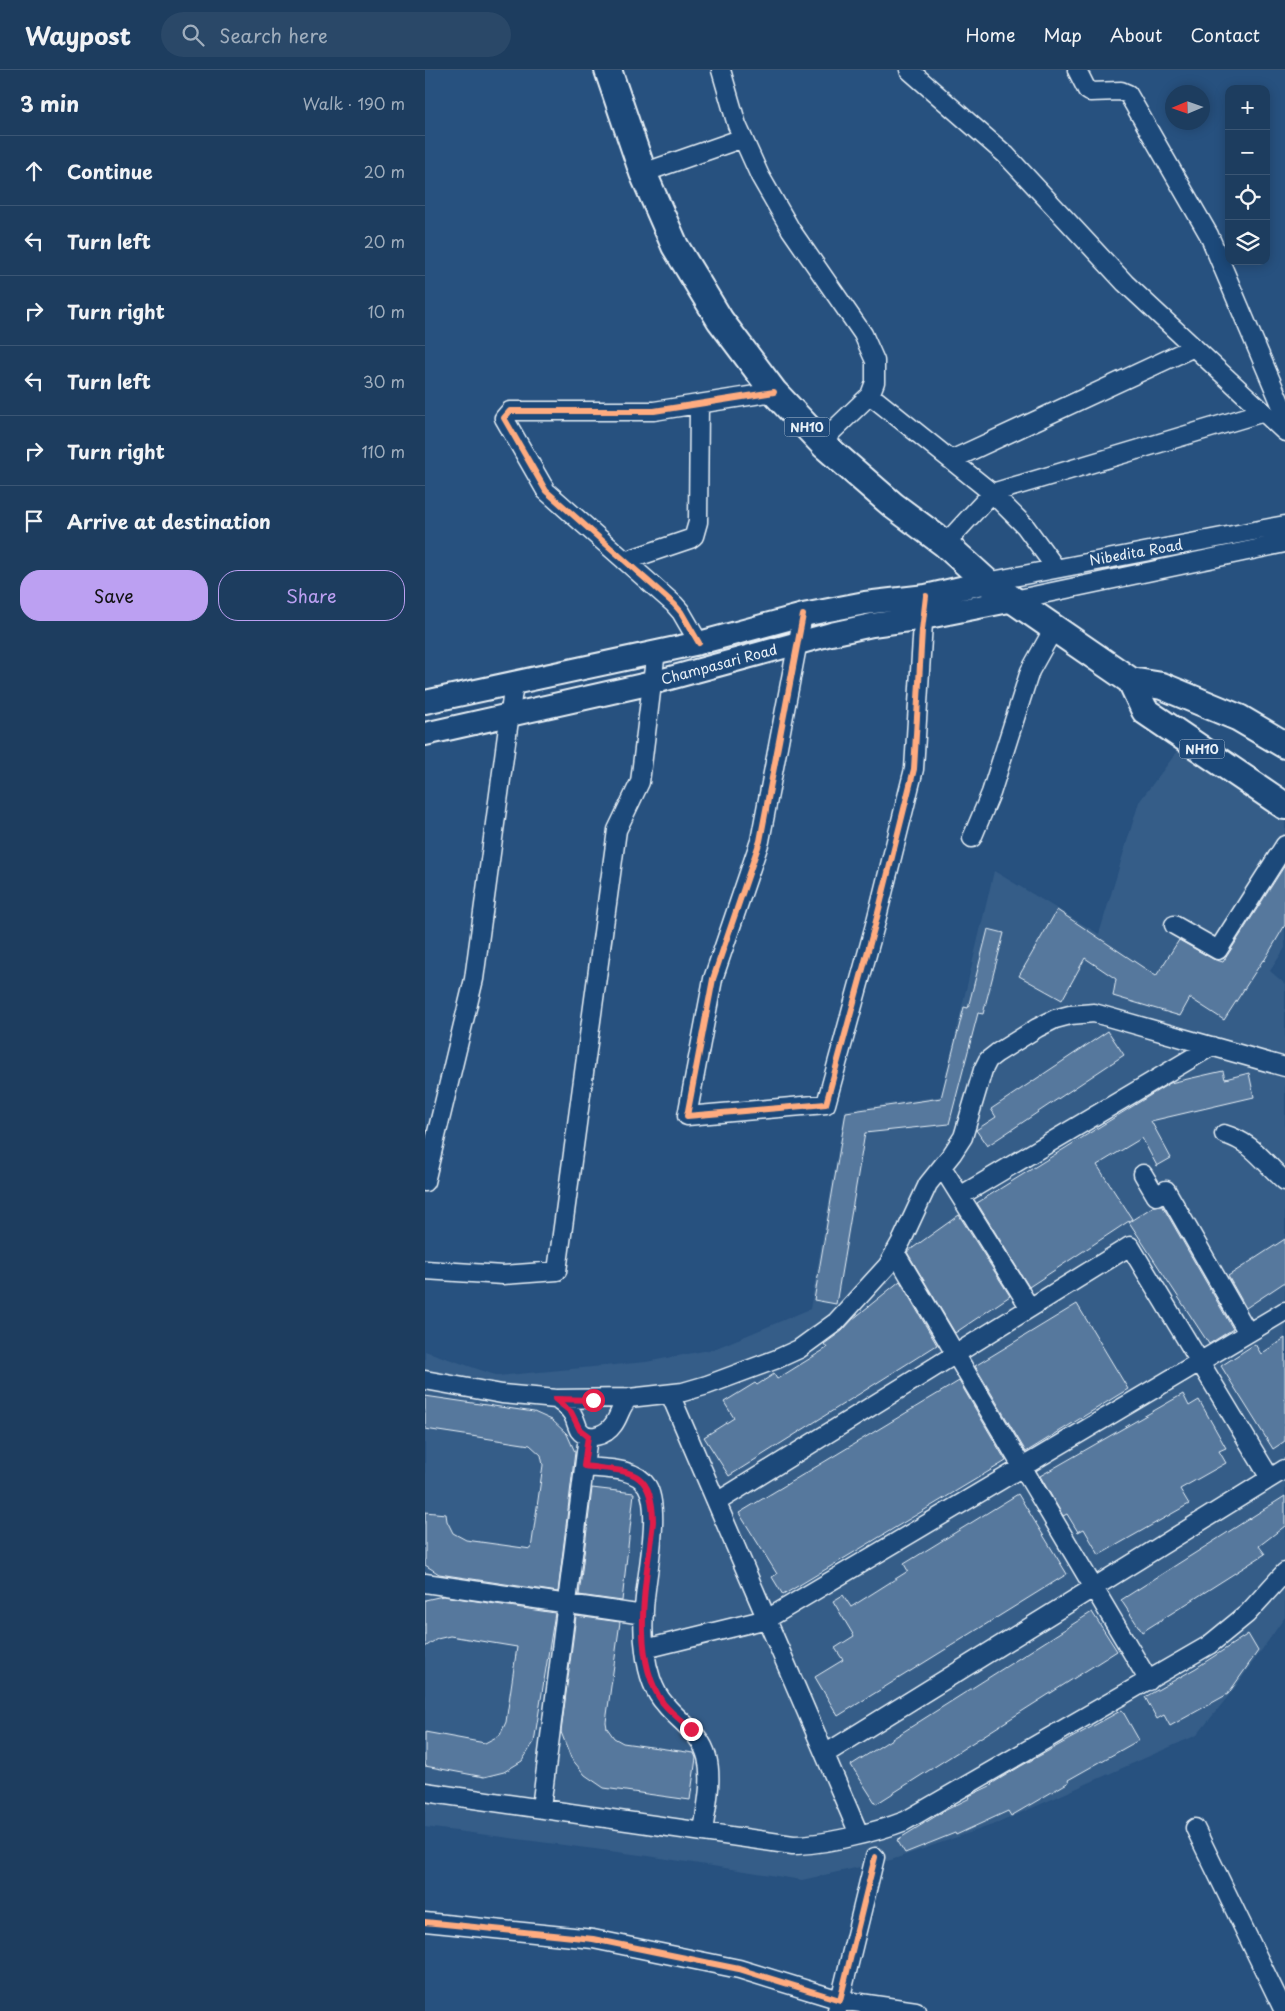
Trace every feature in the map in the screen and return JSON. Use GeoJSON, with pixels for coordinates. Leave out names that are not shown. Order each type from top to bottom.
{"type":"FeatureCollection","features":[{"type":"Feature","properties":{"kind":"highway","name":"NH10"},"geometry":{"type":"LineString","coordinates":[[608,70],[643,173],[675,246],[721,320],[774,392],[821,442],[894,506],[945,544],[987,582],[1131,681],[1162,686],[1239,718],[1285,745]]}},
{"type":"Feature","properties":{"kind":"highway","name":"NH10"},"geometry":{"type":"LineString","coordinates":[[1131,681],[1145,711],[1285,806]]}},
{"type":"Feature","properties":{"kind":"main road","name":"Champasari Road"},"geometry":{"type":"LineString","coordinates":[[425,702],[699,643],[803,615],[925,596],[987,582]]}},
{"type":"Feature","properties":{"kind":"main road","name":"Champasari Road"},"geometry":{"type":"LineString","coordinates":[[425,734],[652,683],[798,642],[872,625],[923,618],[1014,600]]}},
{"type":"Feature","properties":{"kind":"street"},"geometry":{"type":"LineString","coordinates":[[721,70],[743,138],[760,176],[791,230],[863,334],[871,349],[876,371],[875,382],[869,395],[821,442]]}},
{"type":"Feature","properties":{"kind":"street"},"geometry":{"type":"LineString","coordinates":[[909,70],[1006,155],[1125,283],[1285,432]]}},
{"type":"Feature","properties":{"kind":"street"},"geometry":{"type":"LineString","coordinates":[[1077,70],[1087,90],[1090,92],[1121,91],[1128,94],[1209,235],[1285,414]]}},
{"type":"Feature","properties":{"kind":"street"},"geometry":{"type":"LineString","coordinates":[[643,173],[743,138]]}},
{"type":"Feature","properties":{"kind":"street"},"geometry":{"type":"LineString","coordinates":[[951,460],[1194,347]]}},
{"type":"Feature","properties":{"kind":"street"},"geometry":{"type":"LineString","coordinates":[[699,643],[678,608],[546,491],[504,418],[510,411],[644,412],[774,392]]}},
{"type":"Feature","properties":{"kind":"street"},"geometry":{"type":"LineString","coordinates":[[869,395],[992,493],[1025,526],[1055,567]]}},
{"type":"Feature","properties":{"kind":"street"},"geometry":{"type":"LineString","coordinates":[[625,562],[690,539],[693,536],[698,522],[699,404]]}},
{"type":"Feature","properties":{"kind":"street"},"geometry":{"type":"LineString","coordinates":[[945,544],[992,493],[1264,412]]}},
{"type":"Feature","properties":{"kind":"street","name":"Nibedita Road"},"geometry":{"type":"LineString","coordinates":[[987,582],[1055,567],[1285,525]]}},
{"type":"Feature","properties":{"kind":"street","name":"Nibedita Road"},"geometry":{"type":"LineString","coordinates":[[1014,600],[1285,543]]}},
{"type":"Feature","properties":{"kind":"street"},"geometry":{"type":"LineString","coordinates":[[803,615],[760,841],[713,978],[687,1116],[826,1104],[875,925],[914,769],[925,596]]}},
{"type":"Feature","properties":{"kind":"street"},"geometry":{"type":"LineString","coordinates":[[971,838],[991,793],[1030,672],[1054,628]]}},
{"type":"Feature","properties":{"kind":"street"},"geometry":{"type":"LineString","coordinates":[[425,1270],[503,1275],[557,1271],[617,830],[640,782],[656,651]]}},
{"type":"Feature","properties":{"kind":"street"},"geometry":{"type":"LineString","coordinates":[[425,1182],[473,979],[513,683]]}},
{"type":"Feature","properties":{"kind":"street"},"geometry":{"type":"LineString","coordinates":[[1174,925],[1218,950],[1285,846]]}},
{"type":"Feature","properties":{"kind":"street"},"geometry":{"type":"LineString","coordinates":[[425,1380],[502,1394],[555,1399],[629,1398],[683,1392],[723,1380],[777,1360],[799,1349],[836,1322],[888,1265],[928,1184],[963,1137],[978,1084],[988,1060],[1037,1028],[1055,1019],[1083,1013],[1094,1013],[1285,1067]]}},
{"type":"Feature","properties":{"kind":"street"},"geometry":{"type":"LineString","coordinates":[[960,1196],[1212,1046]]}},
{"type":"Feature","properties":{"kind":"street"},"geometry":{"type":"LineString","coordinates":[[1224,1134],[1239,1138],[1249,1145],[1285,1180]]}},
{"type":"Feature","properties":{"kind":"street"},"geometry":{"type":"LineString","coordinates":[[942,1167],[1030,1308]]}},
{"type":"Feature","properties":{"kind":"street"},"geometry":{"type":"LineString","coordinates":[[1143,1174],[1156,1196],[1166,1190],[1248,1333]]}},
{"type":"Feature","properties":{"kind":"street"},"geometry":{"type":"LineString","coordinates":[[717,1502],[1130,1246],[1200,1362],[1278,1473],[825,1754]]}},
{"type":"Feature","properties":{"kind":"street"},"geometry":{"type":"LineString","coordinates":[[895,1252],[1149,1681]]}},
{"type":"Feature","properties":{"kind":"street"},"geometry":{"type":"LineString","coordinates":[[645,1649],[767,1619],[1285,1311]]}},
{"type":"Feature","properties":{"kind":"street"},"geometry":{"type":"LineString","coordinates":[[670,1394],[859,1834]]}},
{"type":"Feature","properties":{"kind":"street"},"geometry":{"type":"LineString","coordinates":[[555,1399],[571,1412],[580,1430],[588,1436],[601,1435],[606,1432],[613,1425],[623,1404],[629,1398]]}},
{"type":"Feature","properties":{"kind":"street"},"geometry":{"type":"LineString","coordinates":[[541,1808],[588,1436]]}},
{"type":"Feature","properties":{"kind":"street"},"geometry":{"type":"LineString","coordinates":[[584,1466],[630,1472],[641,1478],[647,1487],[653,1509],[653,1522],[644,1615],[645,1649],[649,1672],[664,1704],[691,1729],[707,1756],[709,1782],[703,1832]]}},
{"type":"Feature","properties":{"kind":"street"},"geometry":{"type":"LineString","coordinates":[[425,1792],[798,1845],[814,1844],[859,1834],[905,1821],[1209,1645],[1241,1619],[1275,1586],[1285,1572]]}},
{"type":"Feature","properties":{"kind":"street"},"geometry":{"type":"LineString","coordinates":[[425,1584],[644,1615]]}},
{"type":"Feature","properties":{"kind":"street"},"geometry":{"type":"LineString","coordinates":[[1195,1828],[1284,2011]]}},
{"type":"Feature","properties":{"kind":"street"},"geometry":{"type":"LineString","coordinates":[[838,2005],[875,1857]]}},
{"type":"Feature","properties":{"kind":"street"},"geometry":{"type":"LineString","coordinates":[[425,1922],[593,1939],[739,1969],[838,2005],[916,2011]]}},
{"type":"Feature","properties":{"kind":"shaded area"},"geometry":{"type":"Polygon","coordinates":[[[1180,748],[1285,818],[1285,948],[1270,971],[1285,984],[1285,1617],[1234,1689],[1197,1735],[998,1823],[891,1860],[802,1880],[648,1856],[425,1827],[425,1351],[498,1376],[646,1362],[714,1349],[810,1309],[845,1110],[941,1096],[994,871],[1099,934],[1139,802],[1180,748]]]}},
{"type":"Feature","properties":{"kind":"building"},"geometry":{"type":"Polygon","coordinates":[[[1285,865],[1285,925],[1264,961],[1224,1020],[1190,998],[1180,1016],[1113,996],[1116,979],[1085,958],[1062,1000],[1019,976],[1057,910],[1156,976],[1179,940],[1213,959],[1223,962],[1285,865]]]}},
{"type":"Feature","properties":{"kind":"building"},"geometry":{"type":"Polygon","coordinates":[[[988,929],[1004,933],[983,1014],[978,1013],[949,1124],[865,1133],[836,1304],[814,1300],[846,1112],[941,1098],[964,1007],[968,1008],[988,929]]]}},
{"type":"Feature","properties":{"kind":"building"},"geometry":{"type":"Polygon","coordinates":[[[1108,1031],[1124,1055],[987,1146],[976,1130],[996,1117],[991,1109],[1108,1031]]]}},
{"type":"Feature","properties":{"kind":"building"},"geometry":{"type":"Polygon","coordinates":[[[1223,1071],[1225,1079],[1249,1073],[1254,1097],[1151,1121],[1171,1158],[1157,1166],[1142,1138],[1097,1165],[1132,1219],[1029,1287],[977,1203],[1170,1083],[1223,1071]]]}},
{"type":"Feature","properties":{"kind":"building"},"geometry":{"type":"Polygon","coordinates":[[[1162,1205],[1233,1329],[1209,1344],[1129,1222],[1154,1206],[1162,1205]]]}},
{"type":"Feature","properties":{"kind":"building"},"geometry":{"type":"Polygon","coordinates":[[[959,1215],[1010,1296],[955,1333],[907,1252],[959,1215]]]}},
{"type":"Feature","properties":{"kind":"building"},"geometry":{"type":"Polygon","coordinates":[[[1285,1239],[1285,1282],[1246,1308],[1228,1276],[1285,1239]]]}},
{"type":"Feature","properties":{"kind":"building"},"geometry":{"type":"Polygon","coordinates":[[[900,1281],[937,1345],[729,1476],[704,1437],[734,1418],[724,1402],[774,1374],[777,1379],[827,1348],[824,1344],[900,1281]]]}},
{"type":"Feature","properties":{"kind":"building"},"geometry":{"type":"Polygon","coordinates":[[[1077,1304],[1128,1389],[1026,1452],[975,1366],[1077,1304]]]}},
{"type":"Feature","properties":{"kind":"building"},"geometry":{"type":"Polygon","coordinates":[[[1285,1338],[1285,1441],[1273,1449],[1221,1366],[1255,1344],[1261,1354],[1285,1338]]]}},
{"type":"Feature","properties":{"kind":"building"},"geometry":{"type":"Polygon","coordinates":[[[959,1381],[1006,1461],[783,1595],[772,1577],[777,1574],[739,1513],[959,1381]]]}},
{"type":"Feature","properties":{"kind":"building"},"geometry":{"type":"Polygon","coordinates":[[[1183,1394],[1189,1406],[1199,1400],[1226,1448],[1219,1451],[1226,1463],[1180,1489],[1189,1504],[1099,1555],[1084,1529],[1078,1532],[1067,1514],[1063,1516],[1040,1476],[1183,1394]]]}},
{"type":"Feature","properties":{"kind":"building"},"geometry":{"type":"Polygon","coordinates":[[[425,1396],[534,1412],[552,1420],[567,1434],[575,1452],[558,1592],[439,1574],[425,1565],[425,1512],[446,1514],[453,1533],[466,1540],[531,1549],[543,1465],[541,1455],[530,1445],[425,1429],[425,1396]]]}},
{"type":"Feature","properties":{"kind":"building"},"geometry":{"type":"Polygon","coordinates":[[[592,1488],[634,1493],[622,1601],[579,1595],[592,1488]]]}},
{"type":"Feature","properties":{"kind":"building"},"geometry":{"type":"Polygon","coordinates":[[[1018,1494],[1067,1574],[838,1716],[815,1677],[843,1660],[835,1648],[854,1636],[833,1601],[843,1595],[851,1607],[908,1571],[904,1564],[1018,1494]]]}},
{"type":"Feature","properties":{"kind":"building"},"geometry":{"type":"Polygon","coordinates":[[[1285,1496],[1285,1526],[1259,1546],[1265,1554],[1142,1632],[1121,1600],[1285,1496]]]}},
{"type":"Feature","properties":{"kind":"building"},"geometry":{"type":"Polygon","coordinates":[[[443,1596],[555,1613],[534,1742],[522,1761],[504,1772],[484,1777],[425,1766],[425,1732],[485,1743],[500,1735],[506,1722],[517,1647],[450,1636],[437,1639],[425,1647],[425,1600],[443,1596]]]}},
{"type":"Feature","properties":{"kind":"building"},"geometry":{"type":"Polygon","coordinates":[[[1092,1612],[1117,1651],[876,1804],[851,1765],[1092,1612]]]}},
{"type":"Feature","properties":{"kind":"building"},"geometry":{"type":"Polygon","coordinates":[[[576,1616],[620,1622],[606,1722],[607,1728],[614,1738],[623,1743],[694,1753],[696,1758],[690,1800],[604,1788],[585,1775],[571,1758],[561,1732],[576,1616]]]}},
{"type":"Feature","properties":{"kind":"building"},"geometry":{"type":"Polygon","coordinates":[[[1248,1634],[1258,1651],[1228,1694],[1170,1726],[1164,1715],[1157,1719],[1145,1697],[1196,1668],[1248,1634]]]}},
{"type":"Feature","properties":{"kind":"building"},"geometry":{"type":"Polygon","coordinates":[[[1122,1710],[1139,1740],[1068,1780],[1069,1782],[1011,1816],[1008,1811],[956,1835],[955,1833],[905,1853],[897,1840],[944,1811],[970,1798],[969,1796],[992,1785],[1021,1766],[1122,1710]]]}},
{"type":"Feature","properties":{"kind":"cycle path"},"geometry":{"type":"LineString","coordinates":[[699,643],[681,612],[674,604],[546,491],[504,418],[510,411],[654,411],[774,392]]}},
{"type":"Feature","properties":{"kind":"cycle path"},"geometry":{"type":"LineString","coordinates":[[803,615],[760,841],[713,979],[687,1116],[826,1104],[875,925],[914,769],[922,630],[926,596]]}},
{"type":"Feature","properties":{"kind":"cycle path"},"geometry":{"type":"LineString","coordinates":[[425,1922],[593,1939],[739,1969],[840,2000],[875,1857]]}},
{"type":"Feature","properties":{"kind":"route"},"geometry":{"type":"LineString","coordinates":[[593,1400],[555,1399],[571,1412],[580,1430],[588,1436],[584,1466],[630,1472],[641,1478],[651,1496],[653,1522],[644,1609],[645,1654],[649,1672],[664,1704],[691,1729]]}}]}
